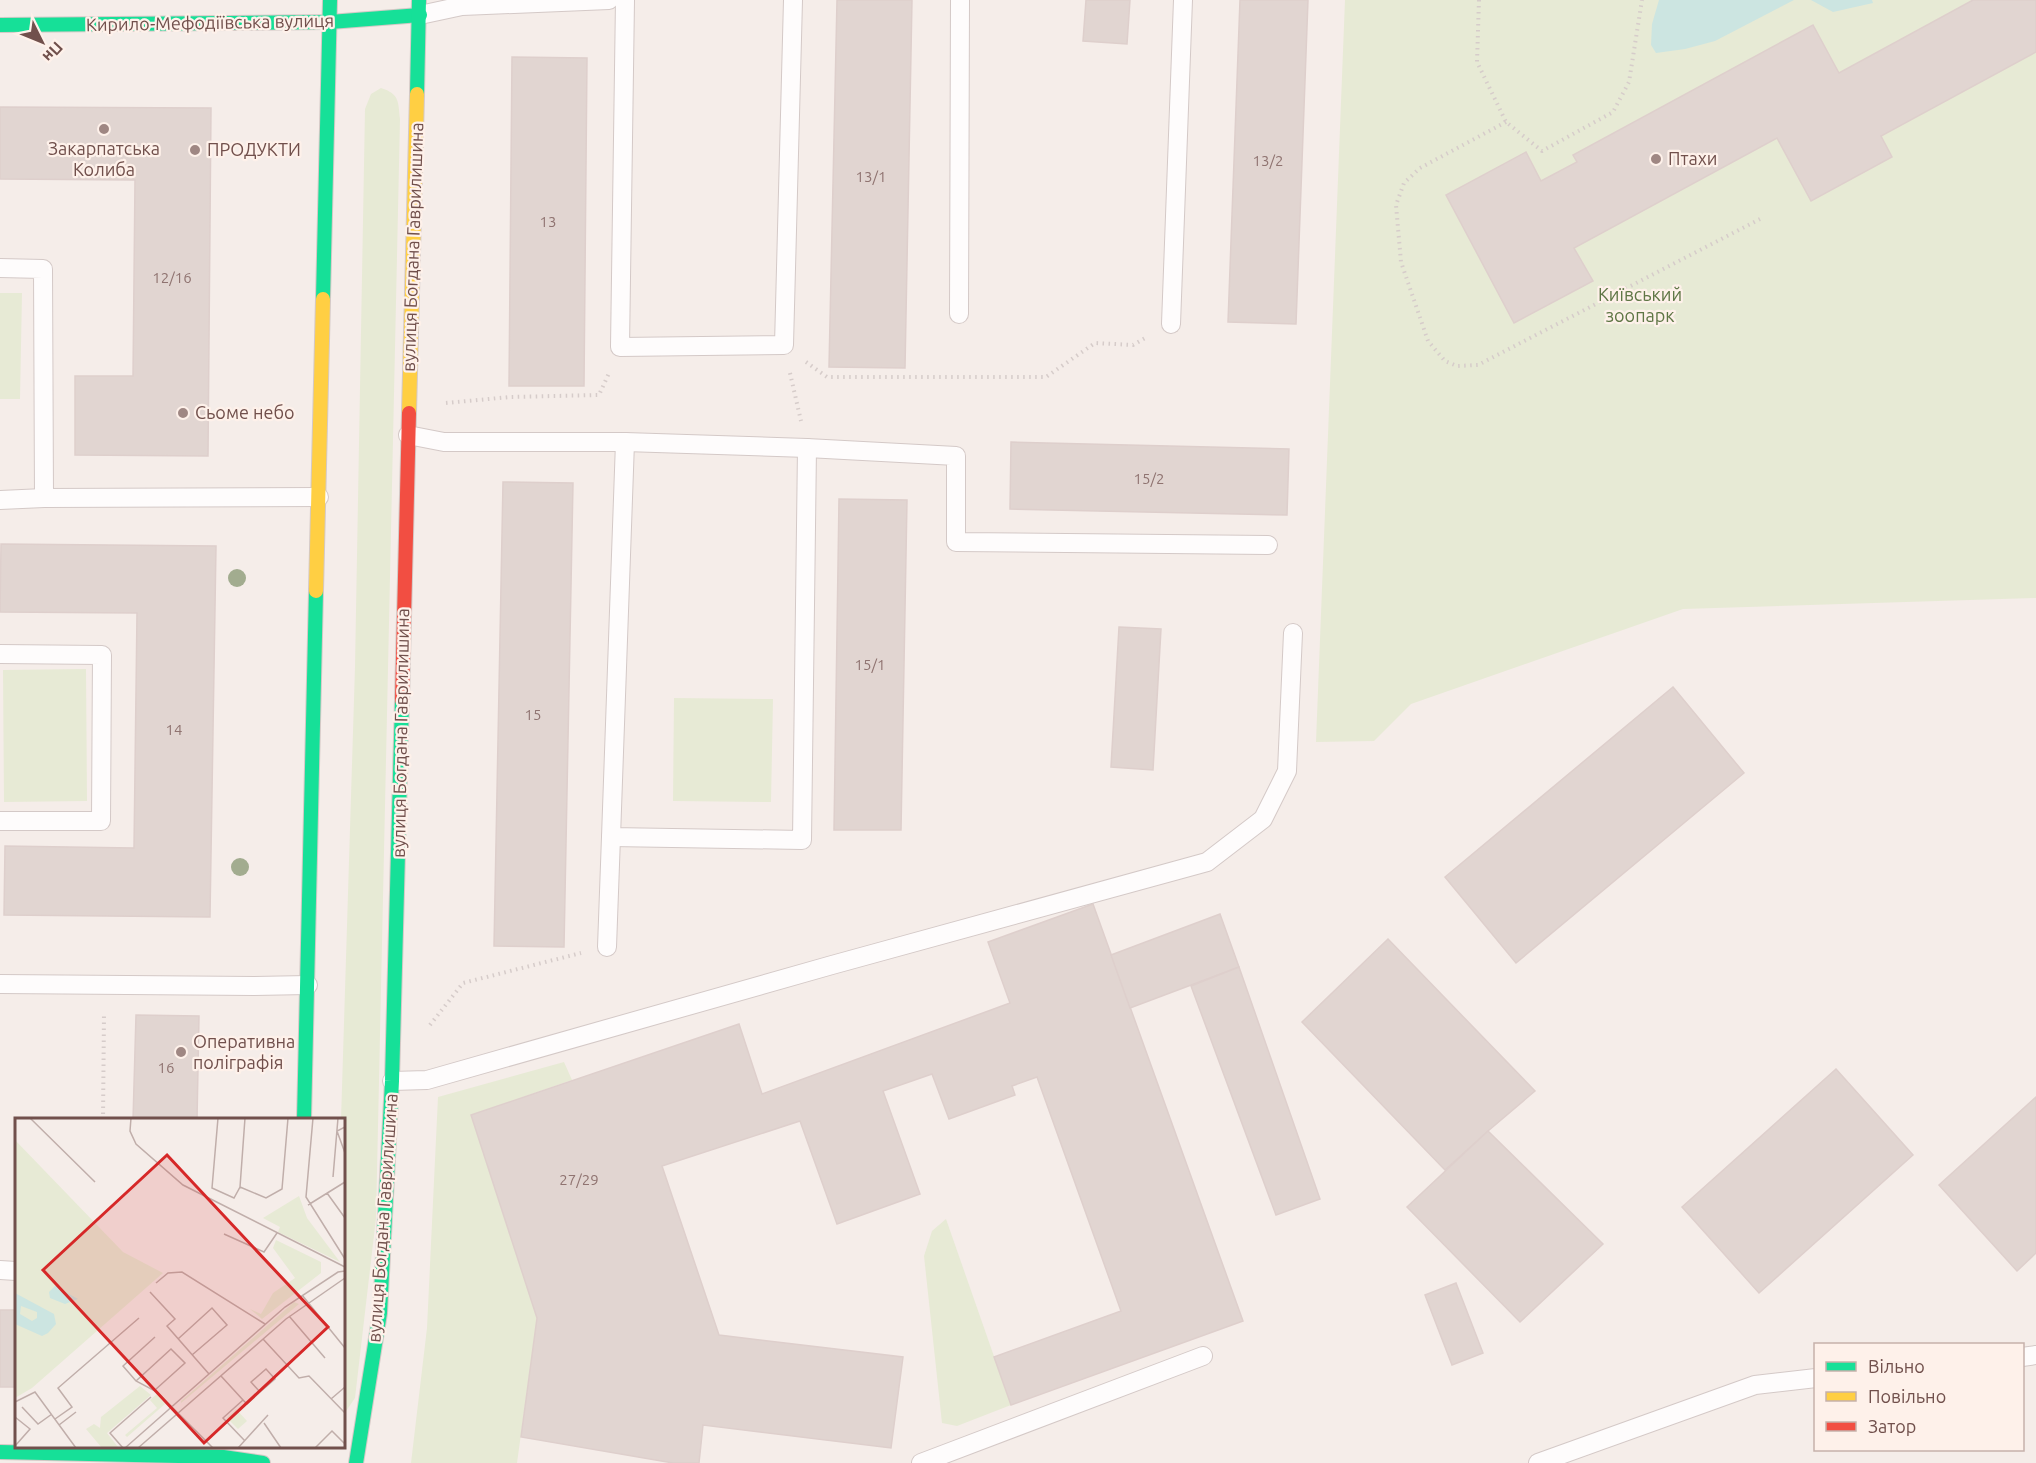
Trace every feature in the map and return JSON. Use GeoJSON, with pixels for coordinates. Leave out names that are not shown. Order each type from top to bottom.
{"type":"FeatureCollection","features":[{"type":"Feature","properties":{"kind":"street"},"geometry":{"type":"LineString","coordinates":[[304,1118],[330,0]]}},
{"type":"Feature","properties":{"kind":"street","name":"Кирило-Мефодіївська вулиця"},"geometry":{"type":"LineString","coordinates":[[0,25],[330,22],[419,8]]}},
{"type":"Feature","properties":{"kind":"street","name":"вулиця Богдана Гаврилишина"},"geometry":{"type":"LineString","coordinates":[[356,1463],[380,1313],[392,1081],[419,8]]}},
{"type":"Feature","properties":{"kind":"street"},"geometry":{"type":"LineString","coordinates":[[0,1452],[223,1457],[263,1463]]}},
{"type":"Feature","properties":{"kind":"lane"},"geometry":{"type":"LineString","coordinates":[[419,8],[609,0]]}},
{"type":"Feature","properties":{"kind":"lane"},"geometry":{"type":"LineString","coordinates":[[625,0],[620,347],[784,345],[793,0]]}},
{"type":"Feature","properties":{"kind":"lane"},"geometry":{"type":"LineString","coordinates":[[959,314],[960,0]]}},
{"type":"Feature","properties":{"kind":"lane"},"geometry":{"type":"LineString","coordinates":[[1172,324],[1183,0]]}},
{"type":"Feature","properties":{"kind":"lane"},"geometry":{"type":"LineString","coordinates":[[0,268],[44,269],[44,498]]}},
{"type":"Feature","properties":{"kind":"lane"},"geometry":{"type":"LineString","coordinates":[[408,435],[444,442],[625,442],[956,456],[956,542],[1268,545]]}},
{"type":"Feature","properties":{"kind":"lane"},"geometry":{"type":"LineString","coordinates":[[607,947],[625,442]]}},
{"type":"Feature","properties":{"kind":"lane"},"geometry":{"type":"LineString","coordinates":[[610,837],[802,840],[807,448]]}},
{"type":"Feature","properties":{"kind":"lane"},"geometry":{"type":"LineString","coordinates":[[0,500],[319,497]]}},
{"type":"Feature","properties":{"kind":"lane"},"geometry":{"type":"LineString","coordinates":[[392,1081],[427,1080],[832,964],[1207,862],[1263,819],[1287,771],[1293,633]]}},
{"type":"Feature","properties":{"kind":"lane"},"geometry":{"type":"LineString","coordinates":[[0,654],[102,655],[100,821],[0,821]]}},
{"type":"Feature","properties":{"kind":"lane"},"geometry":{"type":"LineString","coordinates":[[0,984],[254,986],[308,984]]}},
{"type":"Feature","properties":{"kind":"lane"},"geometry":{"type":"LineString","coordinates":[[921,1463],[1203,1356]]}},
{"type":"Feature","properties":{"kind":"lane"},"geometry":{"type":"LineString","coordinates":[[1538,1463],[1755,1385],[1814,1378]]}},
{"type":"Feature","properties":{"kind":"path"},"geometry":{"type":"LineString","coordinates":[[1479,0],[1477,62],[1506,122],[1542,151],[1613,112],[1629,82],[1642,0]]}},
{"type":"Feature","properties":{"kind":"path"},"geometry":{"type":"LineString","coordinates":[[1506,122],[1420,168],[1404,183],[1396,206],[1401,262],[1428,341],[1445,361],[1457,366],[1479,365],[1760,219]]}},
{"type":"Feature","properties":{"kind":"path"},"geometry":{"type":"LineString","coordinates":[[784,345],[827,377],[1046,377],[1095,343],[1116,345]]}},
{"type":"Feature","properties":{"kind":"path"},"geometry":{"type":"LineString","coordinates":[[784,345],[807,448]]}},
{"type":"Feature","properties":{"kind":"path"},"geometry":{"type":"LineString","coordinates":[[445,403],[510,397],[599,395],[620,347]]}},
{"type":"Feature","properties":{"kind":"path"},"geometry":{"type":"LineString","coordinates":[[428,1028],[463,983],[607,947]]}},
{"type":"Feature","properties":{"kind":"path"},"geometry":{"type":"LineString","coordinates":[[103,1118],[105,985]]}},
{"type":"Feature","properties":{"kind":"green space","name":"Київський зоопарк"},"geometry":{"type":"Polygon","coordinates":[[[1345,0],[2036,0],[2036,598],[1683,609],[1411,704],[1374,741],[1316,742],[1345,0]]]}},
{"type":"Feature","properties":{"kind":"green space"},"geometry":{"type":"Polygon","coordinates":[[[381,88],[392,93],[397,99],[400,119],[376,1218],[355,1398],[345,1413],[345,1118],[341,1118],[355,667],[365,109],[371,94],[381,88]]]}},
{"type":"Feature","properties":{"kind":"green space"},"geometry":{"type":"Polygon","coordinates":[[[0,293],[22,293],[20,399],[0,399],[0,293]]]}},
{"type":"Feature","properties":{"kind":"green space"},"geometry":{"type":"Polygon","coordinates":[[[86,669],[87,801],[4,802],[3,670],[86,669]]]}},
{"type":"Feature","properties":{"kind":"green space"},"geometry":{"type":"Polygon","coordinates":[[[674,698],[773,699],[771,802],[673,801],[674,698]]]}},
{"type":"Feature","properties":{"kind":"green space"},"geometry":{"type":"Polygon","coordinates":[[[564,1062],[572,1080],[471,1115],[537,1318],[517,1463],[411,1463],[427,1328],[438,1097],[564,1062]]]}},
{"type":"Feature","properties":{"kind":"green space"},"geometry":{"type":"Polygon","coordinates":[[[946,1219],[1011,1405],[957,1426],[942,1423],[924,1256],[932,1231],[946,1219]]]}},
{"type":"Feature","properties":{"kind":"water"},"geometry":{"type":"Polygon","coordinates":[[[1659,0],[1794,0],[1715,41],[1685,49],[1656,53],[1651,45],[1652,24],[1659,0]]]}},
{"type":"Feature","properties":{"kind":"water"},"geometry":{"type":"Polygon","coordinates":[[[1811,0],[1872,0],[1873,3],[1833,12],[1811,0]]]}},
{"type":"Feature","properties":{"kind":"building"},"geometry":{"type":"Polygon","coordinates":[[[837,0],[912,0],[905,368],[829,367],[837,0]]]}},
{"type":"Feature","properties":{"kind":"building"},"geometry":{"type":"Polygon","coordinates":[[[1086,0],[1130,0],[1127,44],[1083,41],[1086,0]]]}},
{"type":"Feature","properties":{"kind":"building"},"geometry":{"type":"Polygon","coordinates":[[[1240,0],[1308,0],[1296,324],[1228,322],[1240,0]]]}},
{"type":"Feature","properties":{"kind":"building","name":"Птахи"},"geometry":{"type":"Polygon","coordinates":[[[1973,0],[2036,0],[2036,52],[1881,136],[1892,157],[1811,201],[1777,138],[1574,248],[1593,281],[1514,323],[1446,195],[1526,152],[1541,181],[1577,162],[1573,155],[1813,25],[1839,73],[1973,0]]]}},
{"type":"Feature","properties":{"kind":"building"},"geometry":{"type":"Polygon","coordinates":[[[512,57],[587,58],[584,386],[509,386],[512,57]]]}},
{"type":"Feature","properties":{"kind":"building"},"geometry":{"type":"Polygon","coordinates":[[[0,107],[211,108],[208,456],[75,455],[75,376],[133,376],[135,180],[0,179],[0,107]]]}},
{"type":"Feature","properties":{"kind":"building"},"geometry":{"type":"Polygon","coordinates":[[[1011,442],[1289,449],[1287,515],[1010,509],[1011,442]]]}},
{"type":"Feature","properties":{"kind":"building"},"geometry":{"type":"Polygon","coordinates":[[[503,482],[573,483],[564,947],[494,946],[503,482]]]}},
{"type":"Feature","properties":{"kind":"building"},"geometry":{"type":"Polygon","coordinates":[[[839,499],[907,500],[901,830],[834,830],[839,499]]]}},
{"type":"Feature","properties":{"kind":"building"},"geometry":{"type":"Polygon","coordinates":[[[1,544],[216,546],[210,917],[4,915],[5,846],[134,848],[137,613],[0,612],[1,544]]]}},
{"type":"Feature","properties":{"kind":"building"},"geometry":{"type":"Polygon","coordinates":[[[1119,627],[1161,629],[1153,770],[1111,767],[1119,627]]]}},
{"type":"Feature","properties":{"kind":"building"},"geometry":{"type":"Polygon","coordinates":[[[1673,687],[1744,773],[1516,963],[1445,877],[1673,687]]]}},
{"type":"Feature","properties":{"kind":"building"},"geometry":{"type":"Polygon","coordinates":[[[1093,904],[1243,1321],[1011,1405],[994,1357],[1121,1311],[1037,1077],[1012,1086],[1015,1095],[949,1119],[932,1074],[883,1091],[920,1194],[837,1224],[800,1121],[662,1166],[719,1335],[903,1357],[891,1448],[703,1425],[699,1463],[673,1463],[521,1437],[537,1318],[471,1115],[739,1024],[762,1094],[1010,1003],[988,942],[1093,904]]]}},
{"type":"Feature","properties":{"kind":"building"},"geometry":{"type":"Polygon","coordinates":[[[1220,914],[1239,967],[1130,1008],[1111,955],[1220,914]]]}},
{"type":"Feature","properties":{"kind":"building"},"geometry":{"type":"Polygon","coordinates":[[[1388,939],[1535,1091],[1445,1170],[1302,1022],[1388,939]]]}},
{"type":"Feature","properties":{"kind":"building"},"geometry":{"type":"Polygon","coordinates":[[[1239,967],[1320,1199],[1276,1215],[1191,986],[1239,967]]]}},
{"type":"Feature","properties":{"kind":"building"},"geometry":{"type":"Polygon","coordinates":[[[136,1015],[199,1016],[197,1118],[133,1118],[136,1015]]]}},
{"type":"Feature","properties":{"kind":"building"},"geometry":{"type":"Polygon","coordinates":[[[1836,1069],[1913,1155],[1759,1293],[1682,1207],[1836,1069]]]}},
{"type":"Feature","properties":{"kind":"building"},"geometry":{"type":"Polygon","coordinates":[[[2036,1097],[2036,1253],[2017,1271],[1939,1185],[2036,1097]]]}},
{"type":"Feature","properties":{"kind":"building"},"geometry":{"type":"Polygon","coordinates":[[[1488,1131],[1603,1244],[1520,1322],[1407,1207],[1488,1131]]]}},
{"type":"Feature","properties":{"kind":"building"},"geometry":{"type":"Polygon","coordinates":[[[1456,1283],[1483,1353],[1452,1365],[1425,1295],[1456,1283]]]}},
{"type":"Feature","properties":{"kind":"building"},"geometry":{"type":"Polygon","coordinates":[[[0,1310],[15,1310],[15,1387],[0,1387],[0,1310]]]}},
{"type":"Feature","properties":{"kind":"traffic: fast"},"geometry":{"type":"LineString","coordinates":[[323,299],[330,0]]}},
{"type":"Feature","properties":{"kind":"traffic: fast"},"geometry":{"type":"LineString","coordinates":[[417,94],[419,0]]}},
{"type":"Feature","properties":{"kind":"traffic: fast"},"geometry":{"type":"LineString","coordinates":[[0,25],[330,22],[420,15]]}},
{"type":"Feature","properties":{"kind":"traffic: fast"},"geometry":{"type":"LineString","coordinates":[[304,1118],[316,591]]}},
{"type":"Feature","properties":{"kind":"traffic: fast"},"geometry":{"type":"LineString","coordinates":[[356,1463],[380,1313],[392,1081],[402,700]]}},
{"type":"Feature","properties":{"kind":"traffic: fast"},"geometry":{"type":"LineString","coordinates":[[0,1452],[223,1457],[263,1463]]}},
{"type":"Feature","properties":{"kind":"traffic: slow"},"geometry":{"type":"LineString","coordinates":[[409,413],[417,94]]}},
{"type":"Feature","properties":{"kind":"traffic: slow"},"geometry":{"type":"LineString","coordinates":[[316,591],[323,299]]}},
{"type":"Feature","properties":{"kind":"traffic: jam"},"geometry":{"type":"LineString","coordinates":[[402,700],[409,413]]}},
{"type":"Feature","properties":{"kind":"place","name":"Закарпатська Колиба"},"geometry":{"type":"Point","coordinates":[104,129]}},
{"type":"Feature","properties":{"kind":"place","name":"ПРОДУКТИ"},"geometry":{"type":"Point","coordinates":[195,150]}},
{"type":"Feature","properties":{"kind":"place","name":"Птахи"},"geometry":{"type":"Point","coordinates":[1656,159]}},
{"type":"Feature","properties":{"kind":"place","name":"Сьоме небо"},"geometry":{"type":"Point","coordinates":[183,413]}},
{"type":"Feature","properties":{"kind":"place","name":"Оперативна поліграфія"},"geometry":{"type":"Point","coordinates":[181,1052]}}]}
